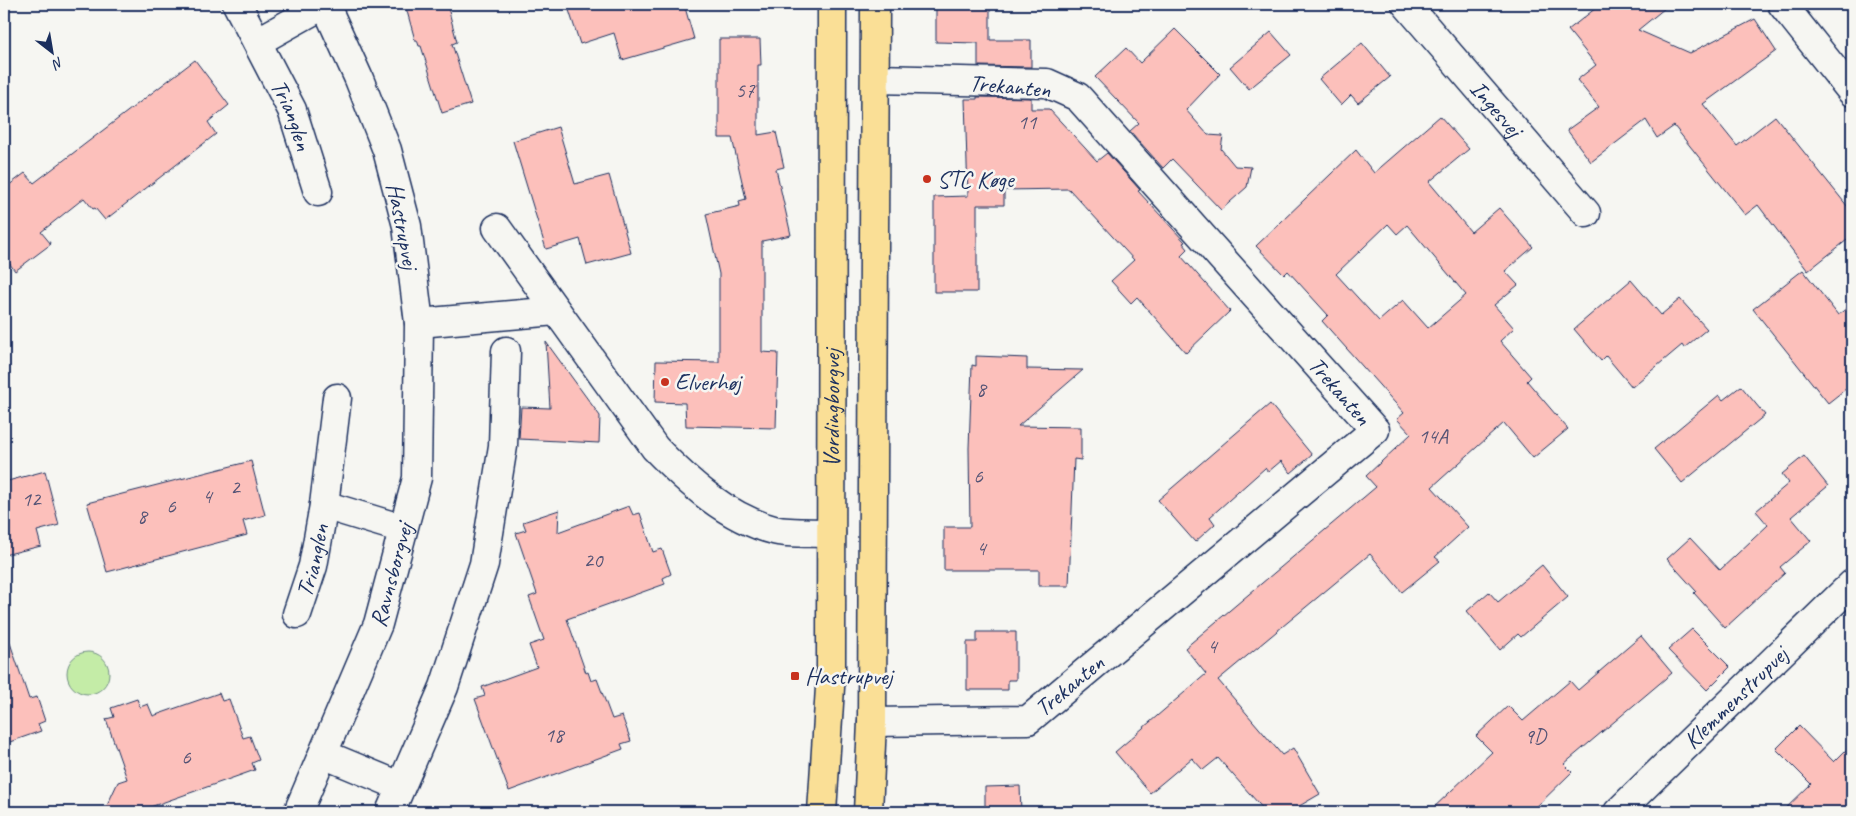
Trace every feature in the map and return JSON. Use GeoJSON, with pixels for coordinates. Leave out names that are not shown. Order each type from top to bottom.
{"type":"FeatureCollection","features":[{"type":"Feature","properties":{"kind":"main road","name":"Vordingborgvej"},"geometry":{"type":"LineString","coordinates":[[822,812],[831,672],[832,4]]}},
{"type":"Feature","properties":{"kind":"main road","name":"Vordingborgvej"},"geometry":{"type":"LineString","coordinates":[[868,812],[872,722],[876,4]]}},
{"type":"Feature","properties":{"kind":"street","name":"Trianglen"},"geometry":{"type":"LineString","coordinates":[[237,4],[292,110],[318,192]]}},
{"type":"Feature","properties":{"kind":"street"},"geometry":{"type":"LineString","coordinates":[[257,42],[325,4]]}},
{"type":"Feature","properties":{"kind":"street","name":"Hastrupvej"},"geometry":{"type":"LineString","coordinates":[[325,4],[359,79],[387,150],[407,226],[420,323]]}},
{"type":"Feature","properties":{"kind":"street","name":"Ingesvej"},"geometry":{"type":"LineString","coordinates":[[1406,4],[1586,213]]}},
{"type":"Feature","properties":{"kind":"street"},"geometry":{"type":"LineString","coordinates":[[1782,4],[1852,92]]}},
{"type":"Feature","properties":{"kind":"street","name":"Trekanten"},"geometry":{"type":"LineString","coordinates":[[872,722],[1028,720],[1375,430],[1078,97],[1047,83],[876,80]]}},
{"type":"Feature","properties":{"kind":"street"},"geometry":{"type":"LineString","coordinates":[[497,228],[655,448],[679,473],[734,515],[775,530],[831,533]]}},
{"type":"Feature","properties":{"kind":"street"},"geometry":{"type":"LineString","coordinates":[[420,323],[556,311]]}},
{"type":"Feature","properties":{"kind":"street","name":"Ravnsborgvej"},"geometry":{"type":"LineString","coordinates":[[298,812],[378,624],[416,478],[420,323]]}},
{"type":"Feature","properties":{"kind":"street"},"geometry":{"type":"LineString","coordinates":[[390,812],[444,687],[484,564],[503,446],[506,351]]}},
{"type":"Feature","properties":{"kind":"street","name":"Trianglen"},"geometry":{"type":"LineString","coordinates":[[297,614],[313,566],[324,505],[338,398]]}},
{"type":"Feature","properties":{"kind":"street","name":"Trianglen"},"geometry":{"type":"LineString","coordinates":[[324,505],[403,529]]}},
{"type":"Feature","properties":{"kind":"street","name":"Klemmenstrupvej"},"geometry":{"type":"LineString","coordinates":[[1618,812],[1852,584]]}},
{"type":"Feature","properties":{"kind":"street"},"geometry":{"type":"LineString","coordinates":[[323,754],[400,786]]}},
{"type":"Feature","properties":{"kind":"green space"},"geometry":{"type":"Polygon","coordinates":[[[84,652],[92,652],[103,658],[109,673],[103,688],[92,694],[84,694],[73,688],[67,677],[67,669],[73,658],[84,652]]]}},
{"type":"Feature","properties":{"kind":"building"},"geometry":{"type":"Polygon","coordinates":[[[405,4],[447,4],[457,42],[452,44],[471,104],[442,113],[421,46],[415,40],[405,4]]]}},
{"type":"Feature","properties":{"kind":"building"},"geometry":{"type":"Polygon","coordinates":[[[567,4],[684,4],[694,39],[622,60],[614,33],[580,44],[567,4]]]}},
{"type":"Feature","properties":{"kind":"building"},"geometry":{"type":"Polygon","coordinates":[[[936,4],[990,4],[990,40],[1031,40],[1031,67],[978,66],[978,43],[936,42],[936,4]]]}},
{"type":"Feature","properties":{"kind":"building"},"geometry":{"type":"Polygon","coordinates":[[[1601,4],[1670,4],[1638,30],[1690,53],[1755,19],[1776,51],[1703,104],[1737,146],[1775,116],[1852,212],[1852,236],[1808,271],[1758,205],[1745,215],[1674,126],[1657,138],[1646,120],[1591,162],[1567,130],[1599,107],[1577,80],[1596,65],[1568,30],[1601,4]]]}},
{"type":"Feature","properties":{"kind":"building"},"geometry":{"type":"Polygon","coordinates":[[[1175,29],[1220,74],[1186,110],[1208,135],[1223,136],[1221,149],[1235,166],[1251,167],[1247,187],[1221,210],[1172,159],[1163,168],[1130,131],[1139,123],[1095,77],[1126,48],[1140,63],[1175,29]]]}},
{"type":"Feature","properties":{"kind":"building"},"geometry":{"type":"Polygon","coordinates":[[[1271,32],[1291,55],[1249,89],[1230,67],[1271,32]]]}},
{"type":"Feature","properties":{"kind":"building"},"geometry":{"type":"Polygon","coordinates":[[[719,39],[760,39],[761,65],[758,65],[758,135],[776,132],[784,167],[776,169],[791,235],[762,241],[762,352],[778,353],[776,428],[686,426],[685,403],[655,402],[656,361],[719,362],[719,274],[706,214],[740,206],[739,201],[746,199],[732,138],[719,138],[719,39]]]}},
{"type":"Feature","properties":{"kind":"building"},"geometry":{"type":"Polygon","coordinates":[[[1362,43],[1390,77],[1358,103],[1351,95],[1341,105],[1319,79],[1362,43]]]}},
{"type":"Feature","properties":{"kind":"building"},"geometry":{"type":"Polygon","coordinates":[[[195,60],[229,105],[208,122],[216,134],[105,220],[84,198],[41,232],[51,244],[15,271],[4,256],[4,189],[25,173],[34,183],[195,60]]]}},
{"type":"Feature","properties":{"kind":"building"},"geometry":{"type":"Polygon","coordinates":[[[977,97],[1031,98],[1031,109],[1049,109],[1097,161],[1107,153],[1140,190],[1138,191],[1185,242],[1183,243],[1188,249],[1181,256],[1230,311],[1186,353],[1137,297],[1131,303],[1111,281],[1134,260],[1069,189],[1004,190],[1004,205],[977,205],[977,292],[934,292],[934,197],[968,196],[965,99],[977,99],[977,97]]]}},
{"type":"Feature","properties":{"kind":"building"},"geometry":{"type":"Polygon","coordinates":[[[1440,116],[1469,149],[1429,182],[1471,232],[1499,208],[1533,247],[1505,271],[1518,285],[1494,305],[1514,328],[1500,341],[1531,377],[1527,381],[1568,429],[1533,458],[1504,423],[1432,487],[1468,527],[1435,557],[1440,561],[1402,592],[1370,554],[1218,680],[1282,755],[1293,748],[1320,794],[1289,812],[1266,812],[1218,758],[1203,770],[1192,758],[1150,793],[1115,752],[1206,674],[1185,648],[1376,487],[1366,476],[1411,434],[1397,419],[1404,413],[1322,321],[1328,315],[1288,271],[1284,275],[1256,246],[1356,150],[1374,173],[1440,116]],[[1388,224],[1336,274],[1379,321],[1403,300],[1428,328],[1466,295],[1407,225],[1397,234],[1388,224]]]}},
{"type":"Feature","properties":{"kind":"building"},"geometry":{"type":"Polygon","coordinates":[[[558,127],[575,184],[609,175],[631,253],[587,265],[580,239],[546,249],[513,141],[558,127]]]}},
{"type":"Feature","properties":{"kind":"building"},"geometry":{"type":"Polygon","coordinates":[[[1803,270],[1838,315],[1852,304],[1852,384],[1828,403],[1753,309],[1803,270]]]}},
{"type":"Feature","properties":{"kind":"building"},"geometry":{"type":"Polygon","coordinates":[[[1631,280],[1661,315],[1680,299],[1707,329],[1684,348],[1682,345],[1632,387],[1606,356],[1601,361],[1574,329],[1631,280]]]}},
{"type":"Feature","properties":{"kind":"building"},"geometry":{"type":"Polygon","coordinates":[[[546,342],[600,416],[599,443],[519,439],[521,407],[550,408],[546,342]]]}},
{"type":"Feature","properties":{"kind":"building"},"geometry":{"type":"Polygon","coordinates":[[[976,356],[1027,358],[1027,369],[1083,370],[1018,426],[1081,427],[1081,460],[1074,459],[1069,586],[1039,586],[1039,570],[944,570],[944,527],[970,527],[969,448],[972,365],[976,366],[976,356]]]}},
{"type":"Feature","properties":{"kind":"building"},"geometry":{"type":"Polygon","coordinates":[[[1741,386],[1765,415],[1682,483],[1654,449],[1719,395],[1723,400],[1741,386]]]}},
{"type":"Feature","properties":{"kind":"building"},"geometry":{"type":"Polygon","coordinates":[[[1270,404],[1312,455],[1291,473],[1281,461],[1268,472],[1265,468],[1210,517],[1215,524],[1195,542],[1158,500],[1270,404]]]}},
{"type":"Feature","properties":{"kind":"building"},"geometry":{"type":"Polygon","coordinates":[[[1804,456],[1828,486],[1791,517],[1811,541],[1780,567],[1785,573],[1725,628],[1694,593],[1696,591],[1667,559],[1690,538],[1720,570],[1768,525],[1756,511],[1789,483],[1782,474],[1804,456]]]}},
{"type":"Feature","properties":{"kind":"building"},"geometry":{"type":"Polygon","coordinates":[[[251,461],[265,515],[243,521],[247,535],[107,572],[87,503],[251,461]]]}},
{"type":"Feature","properties":{"kind":"building"},"geometry":{"type":"Polygon","coordinates":[[[45,471],[59,525],[37,531],[41,546],[4,555],[4,482],[45,471]]]}},
{"type":"Feature","properties":{"kind":"building"},"geometry":{"type":"Polygon","coordinates":[[[629,506],[633,515],[640,513],[653,552],[662,549],[671,574],[663,578],[665,584],[567,619],[586,673],[588,672],[591,681],[597,679],[612,719],[622,716],[631,741],[621,744],[623,749],[509,791],[475,699],[485,696],[482,687],[537,667],[529,645],[544,640],[529,597],[537,594],[516,533],[526,530],[523,522],[559,510],[558,532],[629,506]]]}},
{"type":"Feature","properties":{"kind":"building"},"geometry":{"type":"Polygon","coordinates":[[[1542,565],[1568,597],[1521,637],[1518,634],[1500,650],[1467,611],[1489,592],[1498,602],[1542,565]]]}},
{"type":"Feature","properties":{"kind":"building"},"geometry":{"type":"Polygon","coordinates":[[[1692,629],[1730,667],[1707,690],[1668,650],[1692,629]]]}},
{"type":"Feature","properties":{"kind":"building"},"geometry":{"type":"Polygon","coordinates":[[[977,632],[1016,632],[1016,680],[1008,680],[1008,690],[967,690],[967,642],[977,642],[977,632]]]}},
{"type":"Feature","properties":{"kind":"building"},"geometry":{"type":"Polygon","coordinates":[[[1641,636],[1672,673],[1564,764],[1572,772],[1532,811],[1429,812],[1492,752],[1476,736],[1508,706],[1523,721],[1570,681],[1578,690],[1641,636]]]}},
{"type":"Feature","properties":{"kind":"building"},"geometry":{"type":"Polygon","coordinates":[[[8,637],[29,699],[37,697],[45,721],[38,724],[41,731],[4,744],[4,638],[8,637]]]}},
{"type":"Feature","properties":{"kind":"building"},"geometry":{"type":"Polygon","coordinates":[[[219,693],[222,701],[229,699],[243,738],[250,736],[259,760],[252,763],[255,770],[136,812],[104,812],[118,782],[127,779],[106,719],[114,717],[111,708],[137,699],[140,707],[148,704],[153,716],[219,693]]]}},
{"type":"Feature","properties":{"kind":"building"},"geometry":{"type":"Polygon","coordinates":[[[1799,726],[1834,762],[1852,744],[1852,812],[1782,812],[1811,784],[1776,749],[1799,726]]]}},
{"type":"Feature","properties":{"kind":"building"},"geometry":{"type":"Polygon","coordinates":[[[1020,786],[1021,812],[985,812],[985,787],[1020,786]]]}},
{"type":"Feature","properties":{"kind":"place","name":"STC Køge"},"geometry":{"type":"Point","coordinates":[927,179]}},
{"type":"Feature","properties":{"kind":"place","name":"Elverhøj"},"geometry":{"type":"Point","coordinates":[665,382]}},
{"type":"Feature","properties":{"kind":"place","name":"Hastrupvej"},"geometry":{"type":"Point","coordinates":[795,676]}}]}
